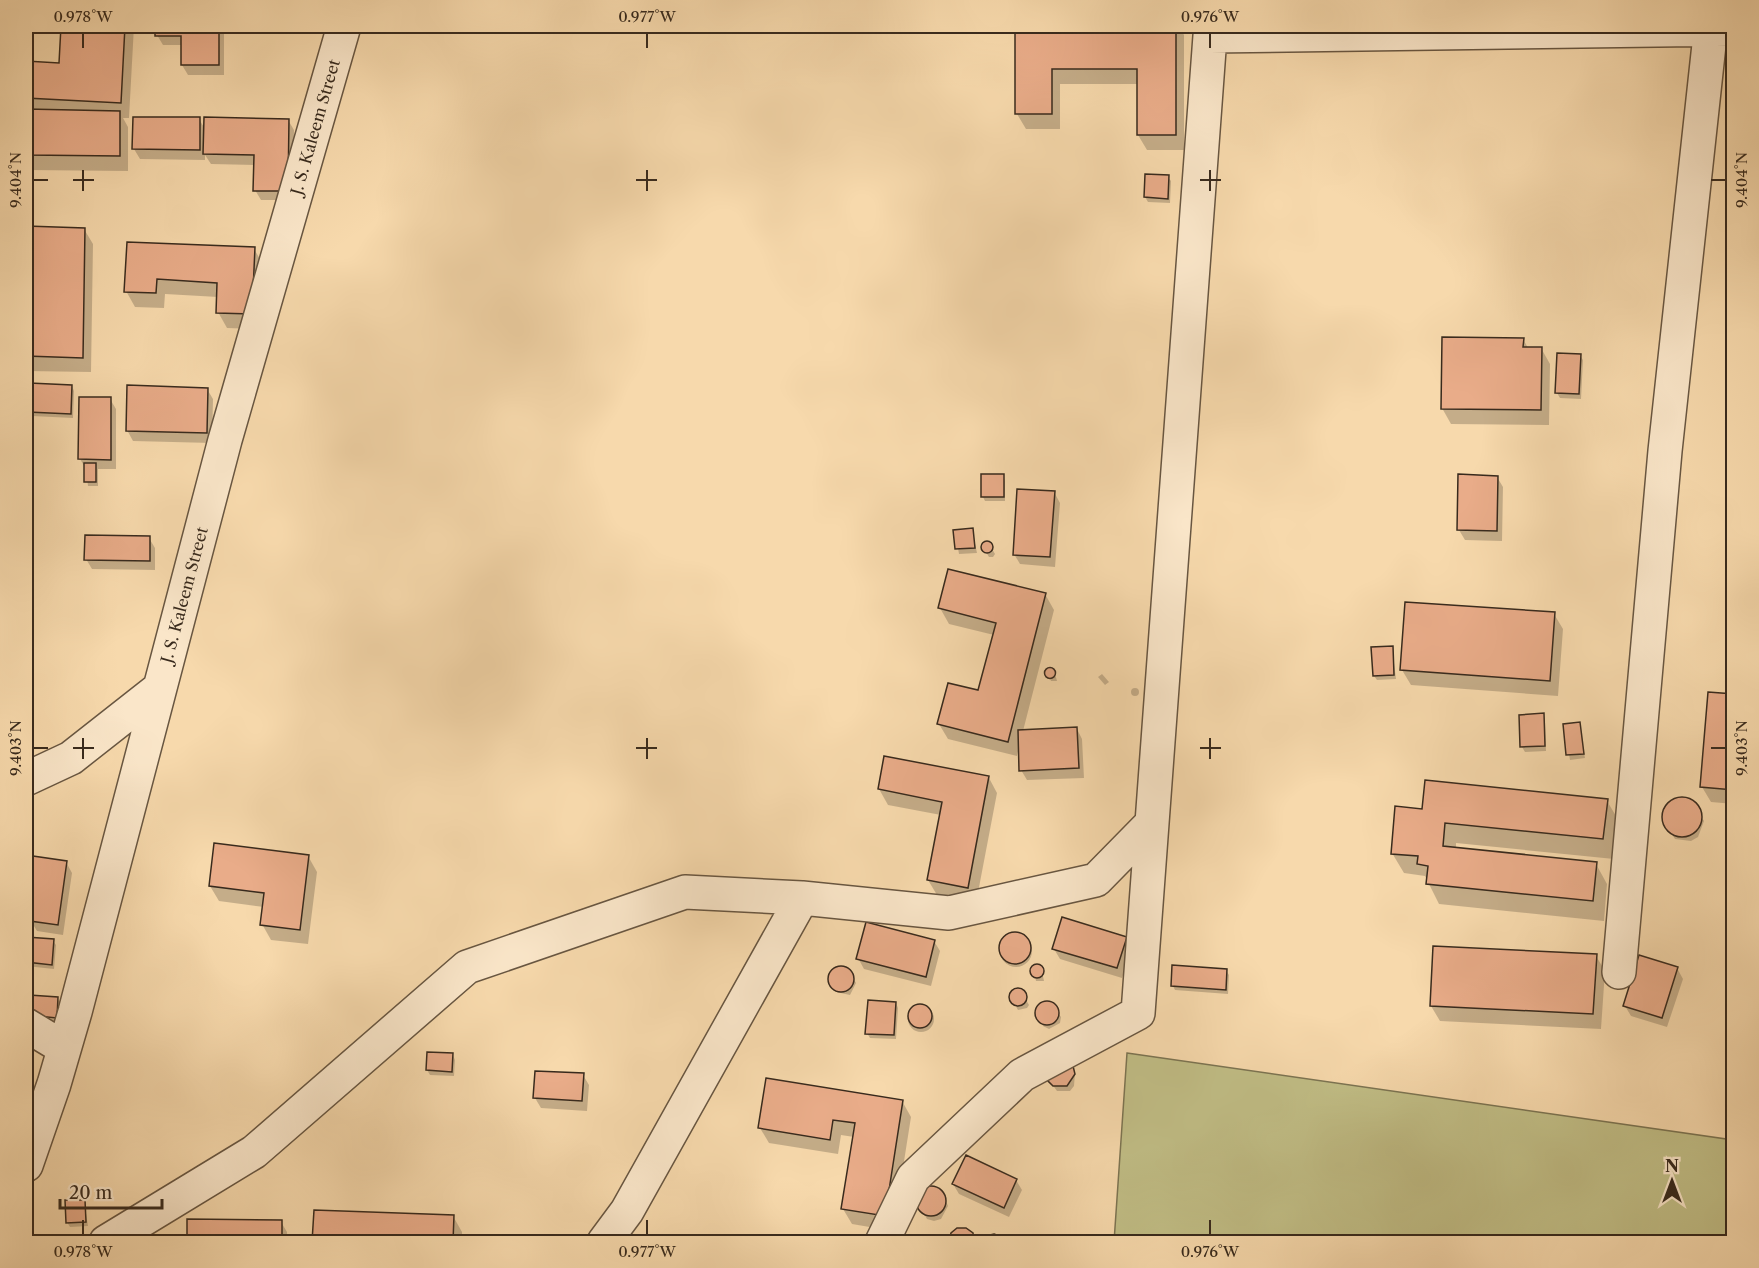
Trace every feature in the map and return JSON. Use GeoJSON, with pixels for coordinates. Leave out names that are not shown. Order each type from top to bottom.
{"type":"FeatureCollection","features":[{"type":"Feature","properties":{"kind":"street","name":"J. S. Kaleem Street"},"geometry":{"type":"LineString","coordinates":[[26,1165],[64,1048],[225,440],[344,26]]}},
{"type":"Feature","properties":{"kind":"street"},"geometry":{"type":"LineString","coordinates":[[882,1242],[913,1178],[1022,1075],[1138,1012],[1210,36],[1718,28],[1665,451],[1619,972]]}},
{"type":"Feature","properties":{"kind":"street"},"geometry":{"type":"LineString","coordinates":[[26,779],[71,758],[160,688]]}},
{"type":"Feature","properties":{"kind":"street"},"geometry":{"type":"LineString","coordinates":[[106,1242],[254,1152],[467,967],[685,892],[802,898],[949,913],[1096,880],[1151,824]]}},
{"type":"Feature","properties":{"kind":"street"},"geometry":{"type":"LineString","coordinates":[[604,1242],[627,1211],[802,898]]}},
{"type":"Feature","properties":{"kind":"street"},"geometry":{"type":"LineString","coordinates":[[26,1025],[64,1048]]}},
{"type":"Feature","properties":{"kind":"shaded area"},"geometry":{"type":"Polygon","coordinates":[[[1127,1053],[1733,1140],[1733,1242],[1114,1242],[1127,1053]]]}},
{"type":"Feature","properties":{"kind":"building"},"geometry":{"type":"Polygon","coordinates":[[[61,26],[125,26],[121,103],[26,98],[26,61],[59,63],[61,26]]]}},
{"type":"Feature","properties":{"kind":"building"},"geometry":{"type":"Polygon","coordinates":[[[155,26],[219,26],[219,65],[181,65],[181,36],[155,36],[155,26]]]}},
{"type":"Feature","properties":{"kind":"building"},"geometry":{"type":"Polygon","coordinates":[[[1015,26],[1176,26],[1176,135],[1137,135],[1137,69],[1052,69],[1052,114],[1015,114],[1015,26]]]}},
{"type":"Feature","properties":{"kind":"building"},"geometry":{"type":"Polygon","coordinates":[[[26,109],[120,111],[120,156],[26,155],[26,109]]]}},
{"type":"Feature","properties":{"kind":"building"},"geometry":{"type":"Polygon","coordinates":[[[133,117],[200,117],[200,150],[132,149],[133,117]]]}},
{"type":"Feature","properties":{"kind":"building"},"geometry":{"type":"Polygon","coordinates":[[[204,117],[289,119],[288,191],[253,191],[254,155],[203,154],[204,117]]]}},
{"type":"Feature","properties":{"kind":"building"},"geometry":{"type":"Polygon","coordinates":[[[1145,174],[1169,175],[1168,199],[1144,197],[1145,174]]]}},
{"type":"Feature","properties":{"kind":"building"},"geometry":{"type":"Polygon","coordinates":[[[26,226],[85,228],[83,358],[26,356],[26,226]]]}},
{"type":"Feature","properties":{"kind":"building"},"geometry":{"type":"Polygon","coordinates":[[[127,242],[255,247],[252,314],[216,313],[217,283],[157,279],[156,293],[124,292],[127,242]]]}},
{"type":"Feature","properties":{"kind":"building"},"geometry":{"type":"Polygon","coordinates":[[[1442,337],[1524,338],[1523,347],[1542,347],[1541,410],[1441,409],[1442,337]]]}},
{"type":"Feature","properties":{"kind":"building"},"geometry":{"type":"Polygon","coordinates":[[[1557,353],[1581,354],[1579,394],[1555,393],[1557,353]]]}},
{"type":"Feature","properties":{"kind":"building"},"geometry":{"type":"Polygon","coordinates":[[[29,383],[72,385],[71,414],[28,412],[29,383]]]}},
{"type":"Feature","properties":{"kind":"building"},"geometry":{"type":"Polygon","coordinates":[[[127,385],[208,388],[207,433],[126,431],[127,385]]]}},
{"type":"Feature","properties":{"kind":"building"},"geometry":{"type":"Polygon","coordinates":[[[79,397],[111,397],[111,460],[78,459],[79,397]]]}},
{"type":"Feature","properties":{"kind":"building"},"geometry":{"type":"Polygon","coordinates":[[[84,463],[96,463],[96,482],[84,482],[84,463]]]}},
{"type":"Feature","properties":{"kind":"building"},"geometry":{"type":"Polygon","coordinates":[[[981,474],[1004,474],[1004,497],[981,497],[981,474]]]}},
{"type":"Feature","properties":{"kind":"building"},"geometry":{"type":"Polygon","coordinates":[[[1458,474],[1498,476],[1497,531],[1457,530],[1458,474]]]}},
{"type":"Feature","properties":{"kind":"building"},"geometry":{"type":"Polygon","coordinates":[[[1017,489],[1055,491],[1050,557],[1013,555],[1017,489]]]}},
{"type":"Feature","properties":{"kind":"building"},"geometry":{"type":"Polygon","coordinates":[[[973,528],[975,548],[955,549],[953,530],[973,528]]]}},
{"type":"Feature","properties":{"kind":"building"},"geometry":{"type":"Polygon","coordinates":[[[85,535],[150,536],[150,561],[84,560],[85,535]]]}},
{"type":"Feature","properties":{"kind":"building"},"geometry":{"type":"Polygon","coordinates":[[[989,541],[992,542],[992,552],[985,553],[982,552],[981,545],[982,542],[989,541]]]}},
{"type":"Feature","properties":{"kind":"building"},"geometry":{"type":"Polygon","coordinates":[[[948,569],[1046,593],[1008,742],[937,724],[948,683],[978,690],[996,623],[938,608],[948,569]]]}},
{"type":"Feature","properties":{"kind":"building"},"geometry":{"type":"Polygon","coordinates":[[[1405,602],[1555,612],[1550,681],[1400,670],[1405,602]]]}},
{"type":"Feature","properties":{"kind":"building"},"geometry":{"type":"Polygon","coordinates":[[[1393,646],[1394,675],[1373,676],[1371,647],[1393,646]]]}},
{"type":"Feature","properties":{"kind":"building"},"geometry":{"type":"Polygon","coordinates":[[[1050,667],[1056,673],[1050,679],[1044,673],[1050,667]]]}},
{"type":"Feature","properties":{"kind":"building"},"geometry":{"type":"Polygon","coordinates":[[[1708,692],[1734,694],[1734,790],[1700,787],[1708,692]]]}},
{"type":"Feature","properties":{"kind":"building"},"geometry":{"type":"Polygon","coordinates":[[[1544,713],[1545,746],[1520,747],[1519,715],[1544,713]]]}},
{"type":"Feature","properties":{"kind":"building"},"geometry":{"type":"Polygon","coordinates":[[[1580,722],[1584,754],[1566,755],[1563,724],[1580,722]]]}},
{"type":"Feature","properties":{"kind":"building"},"geometry":{"type":"Polygon","coordinates":[[[1077,727],[1079,768],[1019,771],[1018,730],[1077,727]]]}},
{"type":"Feature","properties":{"kind":"building"},"geometry":{"type":"Polygon","coordinates":[[[884,756],[989,776],[968,888],[927,880],[942,802],[878,789],[884,756]]]}},
{"type":"Feature","properties":{"kind":"building"},"geometry":{"type":"Polygon","coordinates":[[[1425,780],[1608,799],[1603,839],[1445,823],[1443,846],[1597,862],[1593,901],[1426,884],[1428,866],[1417,864],[1418,856],[1391,854],[1395,806],[1422,809],[1425,780]]]}},
{"type":"Feature","properties":{"kind":"building"},"geometry":{"type":"Polygon","coordinates":[[[1682,797],[1690,798],[1696,803],[1701,809],[1701,825],[1696,831],[1690,836],[1682,837],[1674,836],[1668,831],[1663,825],[1662,817],[1663,809],[1668,803],[1674,798],[1682,797]]]}},
{"type":"Feature","properties":{"kind":"building"},"geometry":{"type":"Polygon","coordinates":[[[214,843],[309,855],[300,930],[260,925],[264,893],[209,886],[214,843]]]}},
{"type":"Feature","properties":{"kind":"building"},"geometry":{"type":"Polygon","coordinates":[[[26,855],[67,861],[58,925],[30,921],[33,895],[26,894],[26,855]]]}},
{"type":"Feature","properties":{"kind":"building"},"geometry":{"type":"Polygon","coordinates":[[[1062,917],[1127,937],[1117,968],[1052,949],[1062,917]]]}},
{"type":"Feature","properties":{"kind":"building"},"geometry":{"type":"Polygon","coordinates":[[[866,922],[935,940],[926,977],[856,959],[866,922]]]}},
{"type":"Feature","properties":{"kind":"building"},"geometry":{"type":"Polygon","coordinates":[[[1015,932],[1026,937],[1031,948],[1026,959],[1015,964],[1004,959],[999,948],[1004,937],[1015,932]]]}},
{"type":"Feature","properties":{"kind":"building"},"geometry":{"type":"Polygon","coordinates":[[[26,937],[54,939],[52,965],[26,962],[26,937]]]}},
{"type":"Feature","properties":{"kind":"building"},"geometry":{"type":"Polygon","coordinates":[[[1433,946],[1597,954],[1593,1014],[1430,1006],[1433,946]]]}},
{"type":"Feature","properties":{"kind":"building"},"geometry":{"type":"Polygon","coordinates":[[[1639,955],[1678,967],[1662,1018],[1623,1006],[1639,955]]]}},
{"type":"Feature","properties":{"kind":"building"},"geometry":{"type":"Polygon","coordinates":[[[1034,964],[1040,964],[1044,971],[1040,978],[1034,978],[1030,974],[1030,968],[1034,964]]]}},
{"type":"Feature","properties":{"kind":"building"},"geometry":{"type":"Polygon","coordinates":[[[1172,965],[1227,969],[1226,990],[1171,986],[1172,965]]]}},
{"type":"Feature","properties":{"kind":"building"},"geometry":{"type":"Polygon","coordinates":[[[841,966],[850,970],[854,979],[850,988],[841,992],[832,988],[828,979],[832,970],[841,966]]]}},
{"type":"Feature","properties":{"kind":"building"},"geometry":{"type":"Polygon","coordinates":[[[1018,988],[1024,991],[1027,997],[1024,1003],[1018,1006],[1012,1003],[1009,997],[1012,991],[1018,988]]]}},
{"type":"Feature","properties":{"kind":"building"},"geometry":{"type":"Polygon","coordinates":[[[29,995],[58,997],[57,1018],[27,1015],[29,995]]]}},
{"type":"Feature","properties":{"kind":"building"},"geometry":{"type":"Polygon","coordinates":[[[868,1000],[896,1002],[894,1035],[865,1034],[868,1000]]]}},
{"type":"Feature","properties":{"kind":"building"},"geometry":{"type":"Polygon","coordinates":[[[1047,1001],[1055,1005],[1059,1013],[1055,1021],[1047,1025],[1039,1021],[1035,1013],[1039,1005],[1047,1001]]]}},
{"type":"Feature","properties":{"kind":"building"},"geometry":{"type":"Polygon","coordinates":[[[920,1004],[929,1007],[932,1016],[929,1025],[920,1028],[911,1025],[908,1016],[911,1007],[920,1004]]]}},
{"type":"Feature","properties":{"kind":"building"},"geometry":{"type":"Polygon","coordinates":[[[427,1052],[453,1053],[452,1072],[426,1070],[427,1052]]]}},
{"type":"Feature","properties":{"kind":"building"},"geometry":{"type":"Polygon","coordinates":[[[1073,1066],[1075,1074],[1067,1086],[1053,1086],[1048,1081],[1046,1074],[1073,1066]]]}},
{"type":"Feature","properties":{"kind":"building"},"geometry":{"type":"Polygon","coordinates":[[[535,1071],[584,1073],[582,1101],[533,1098],[535,1071]]]}},
{"type":"Feature","properties":{"kind":"building"},"geometry":{"type":"Polygon","coordinates":[[[766,1078],[903,1100],[885,1216],[841,1209],[855,1123],[833,1120],[830,1140],[758,1128],[766,1078]]]}},
{"type":"Feature","properties":{"kind":"building"},"geometry":{"type":"Polygon","coordinates":[[[966,1155],[1017,1179],[1004,1208],[952,1184],[966,1155]]]}},
{"type":"Feature","properties":{"kind":"building"},"geometry":{"type":"Polygon","coordinates":[[[931,1186],[942,1190],[946,1201],[942,1212],[931,1216],[920,1212],[916,1201],[920,1190],[931,1186]]]}},
{"type":"Feature","properties":{"kind":"building"},"geometry":{"type":"Polygon","coordinates":[[[65,1200],[85,1200],[86,1222],[66,1223],[65,1200]]]}},
{"type":"Feature","properties":{"kind":"building"},"geometry":{"type":"Polygon","coordinates":[[[314,1210],[454,1215],[453,1242],[312,1242],[314,1210]]]}},
{"type":"Feature","properties":{"kind":"building"},"geometry":{"type":"Polygon","coordinates":[[[187,1219],[282,1220],[282,1242],[187,1242],[187,1219]]]}},
{"type":"Feature","properties":{"kind":"building"},"geometry":{"type":"Polygon","coordinates":[[[957,1228],[966,1228],[973,1233],[974,1242],[948,1242],[951,1233],[957,1228]]]}},
{"type":"Feature","properties":{"kind":"building"},"geometry":{"type":"Polygon","coordinates":[[[994,1234],[1002,1237],[1005,1242],[980,1242],[986,1236],[994,1234]]]}}]}
